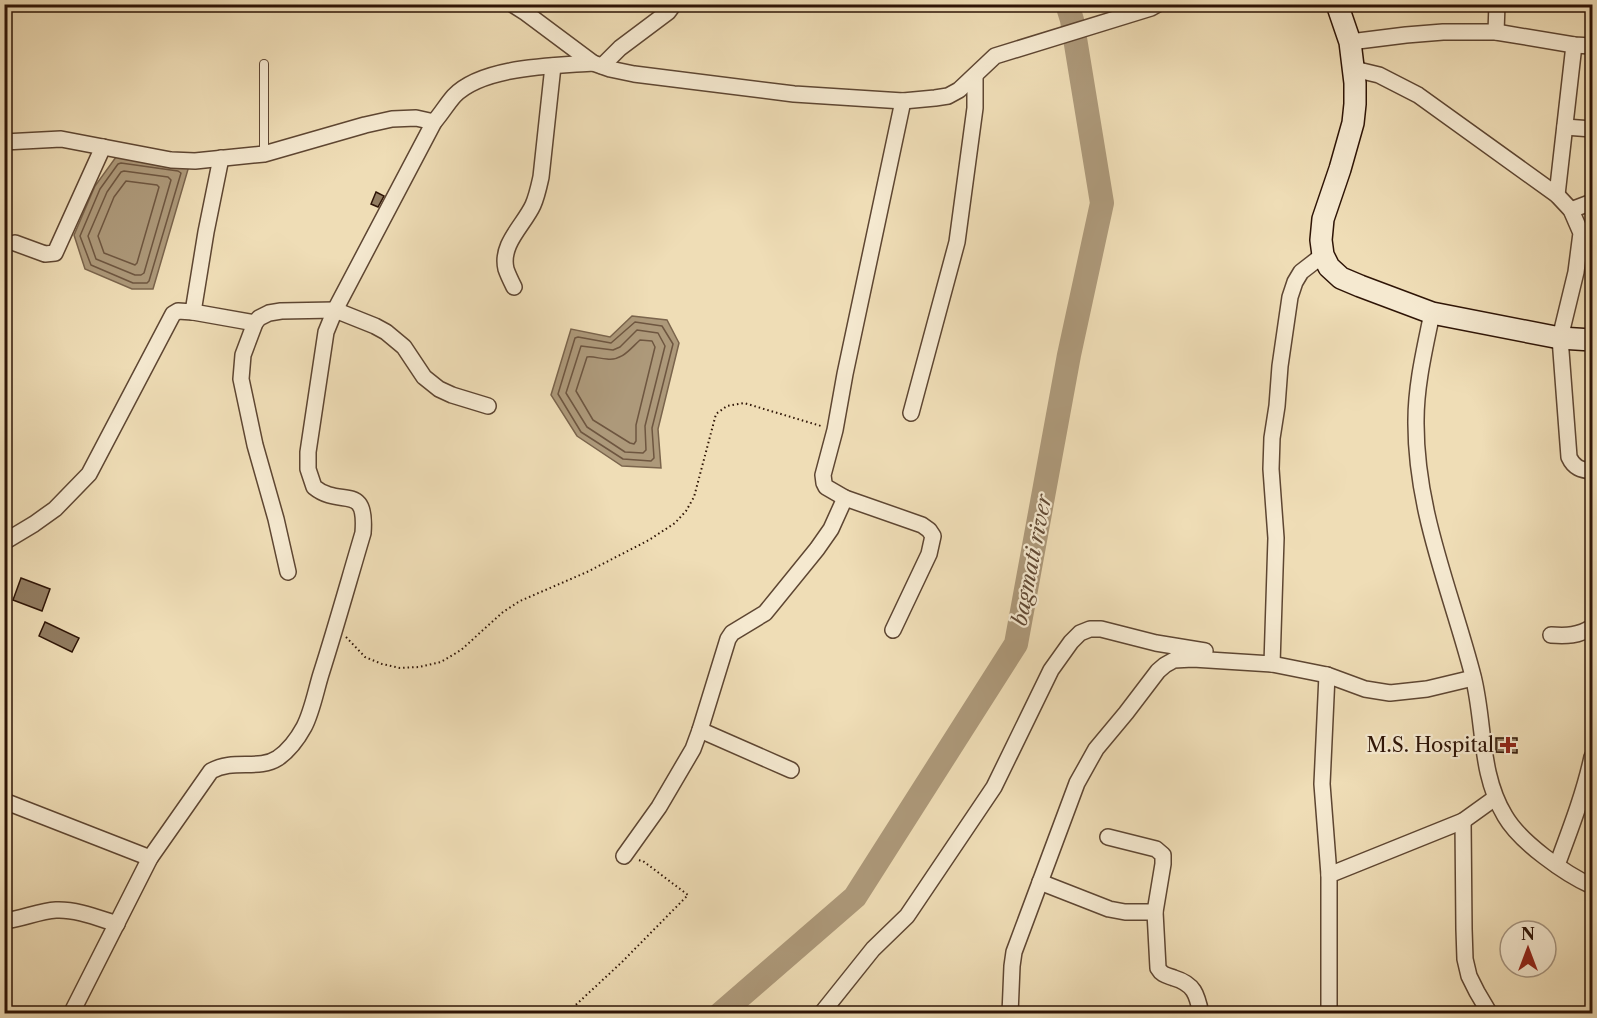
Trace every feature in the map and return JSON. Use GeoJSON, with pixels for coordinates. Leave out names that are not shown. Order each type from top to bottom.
{"type":"FeatureCollection","features":[{"type":"Feature","properties":{"kind":"street"},"geometry":{"type":"LineString","coordinates":[[512,4],[528,9],[598,65]]}},
{"type":"Feature","properties":{"kind":"street"},"geometry":{"type":"LineString","coordinates":[[598,65],[668,12],[674,4]]}},
{"type":"Feature","properties":{"kind":"street"},"geometry":{"type":"LineString","coordinates":[[1337,4],[1350,42],[1354,69],[1355,104],[1353,123],[1323,219],[1321,240],[1323,255],[1329,267],[1341,278],[1432,313],[1560,338],[1593,340]]}},
{"type":"Feature","properties":{"kind":"street"},"geometry":{"type":"LineString","coordinates":[[1496,32],[1497,4]]}},
{"type":"Feature","properties":{"kind":"street"},"geometry":{"type":"LineString","coordinates":[[71,1014],[150,858],[211,771],[227,765],[258,765],[277,759],[290,748],[304,726],[336,627],[363,533],[364,518],[361,504],[325,494],[314,487],[308,469],[308,452],[326,332],[434,122],[455,95],[479,80],[509,71],[553,66],[598,65],[634,74],[794,94],[903,101],[935,98],[948,96],[959,90],[995,56],[1154,6]]}},
{"type":"Feature","properties":{"kind":"street"},"geometry":{"type":"LineString","coordinates":[[1350,42],[1434,33],[1496,32],[1593,46]]}},
{"type":"Feature","properties":{"kind":"street"},"geometry":{"type":"LineString","coordinates":[[1557,195],[1574,45]]}},
{"type":"Feature","properties":{"kind":"street"},"geometry":{"type":"LineString","coordinates":[[514,287],[506,268],[507,249],[533,205],[541,177],[553,66]]}},
{"type":"Feature","properties":{"kind":"street"},"geometry":{"type":"LineString","coordinates":[[1354,69],[1379,75],[1418,95],[1557,195],[1571,210],[1581,233],[1576,272],[1560,338],[1569,457],[1576,467],[1593,471]]}},
{"type":"Feature","properties":{"kind":"street"},"geometry":{"type":"LineString","coordinates":[[910,413],[957,242],[975,108],[975,76]]}},
{"type":"Feature","properties":{"kind":"street"},"geometry":{"type":"LineString","coordinates":[[893,630],[929,554],[933,536],[921,525],[845,498],[826,487],[823,475],[835,430],[903,101]]}},
{"type":"Feature","properties":{"kind":"street"},"geometry":{"type":"LineString","coordinates":[[4,142],[61,139],[171,160],[195,161],[264,154],[392,119],[416,118],[434,122]]}},
{"type":"Feature","properties":{"kind":"street"},"geometry":{"type":"LineString","coordinates":[[1565,127],[1593,129]]}},
{"type":"Feature","properties":{"kind":"street"},"geometry":{"type":"LineString","coordinates":[[15,243],[45,254],[55,253],[58,250],[103,147]]}},
{"type":"Feature","properties":{"kind":"street"},"geometry":{"type":"LineString","coordinates":[[193,312],[221,158]]}},
{"type":"Feature","properties":{"kind":"street"},"geometry":{"type":"LineString","coordinates":[[1571,210],[1593,202]]}},
{"type":"Feature","properties":{"kind":"street"},"geometry":{"type":"LineString","coordinates":[[1272,659],[1276,538],[1271,469],[1280,366],[1290,297],[1295,282],[1301,272],[1323,255]]}},
{"type":"Feature","properties":{"kind":"street"},"geometry":{"type":"LineString","coordinates":[[288,572],[255,445],[241,379],[243,355],[259,318],[268,313],[281,311],[336,310],[375,326],[395,339],[424,377],[439,389],[488,406]]}},
{"type":"Feature","properties":{"kind":"street"},"geometry":{"type":"LineString","coordinates":[[4,542],[34,525],[55,509],[89,474],[175,312],[193,312],[255,323]]}},
{"type":"Feature","properties":{"kind":"street"},"geometry":{"type":"LineString","coordinates":[[1432,313],[1417,398],[1418,464],[1439,567],[1473,678],[1488,777],[1495,798],[1506,819],[1522,837],[1557,866],[1593,886]]}},
{"type":"Feature","properties":{"kind":"street"},"geometry":{"type":"LineString","coordinates":[[624,856],[659,807],[693,749],[728,639],[732,633],[758,617],[774,602],[831,529],[845,498]]}},
{"type":"Feature","properties":{"kind":"street"},"geometry":{"type":"LineString","coordinates":[[1551,636],[1574,635],[1593,627]]}},
{"type":"Feature","properties":{"kind":"street"},"geometry":{"type":"LineString","coordinates":[[821,1014],[873,949],[907,916],[994,787],[1051,670],[1080,633],[1090,629],[1101,629],[1156,644],[1272,659],[1328,675],[1365,689],[1390,693],[1427,689],[1473,678]]}},
{"type":"Feature","properties":{"kind":"street"},"geometry":{"type":"LineString","coordinates":[[1010,1014],[1014,952],[1077,783],[1096,749],[1164,665],[1174,660],[1272,659]]}},
{"type":"Feature","properties":{"kind":"street"},"geometry":{"type":"LineString","coordinates":[[1328,675],[1322,784],[1329,875],[1329,1014]]}},
{"type":"Feature","properties":{"kind":"street"},"geometry":{"type":"LineString","coordinates":[[700,730],[791,770]]}},
{"type":"Feature","properties":{"kind":"street"},"geometry":{"type":"LineString","coordinates":[[1557,866],[1576,816],[1593,757]]}},
{"type":"Feature","properties":{"kind":"street"},"geometry":{"type":"LineString","coordinates":[[1329,875],[1463,821],[1495,798]]}},
{"type":"Feature","properties":{"kind":"street"},"geometry":{"type":"LineString","coordinates":[[4,801],[150,858]]}},
{"type":"Feature","properties":{"kind":"street"},"geometry":{"type":"LineString","coordinates":[[1463,821],[1466,959],[1469,976],[1490,1014]]}},
{"type":"Feature","properties":{"kind":"street"},"geometry":{"type":"LineString","coordinates":[[1108,837],[1156,849],[1163,855],[1155,912],[1158,968],[1165,976],[1190,985],[1201,1014]]}},
{"type":"Feature","properties":{"kind":"street"},"geometry":{"type":"LineString","coordinates":[[1040,882],[1109,909],[1125,912],[1155,912]]}},
{"type":"Feature","properties":{"kind":"street"},"geometry":{"type":"LineString","coordinates":[[4,921],[47,911],[63,910],[78,912],[117,924]]}},
{"type":"Feature","properties":{"kind":"lane"},"geometry":{"type":"LineString","coordinates":[[264,64],[264,154]]}},
{"type":"Feature","properties":{"kind":"path"},"geometry":{"type":"LineString","coordinates":[[336,627],[365,657],[382,664],[400,668],[441,662],[461,650],[503,612],[520,601],[587,572],[649,540],[675,523],[686,511],[694,497],[716,414],[727,406],[744,403],[835,430]]}},
{"type":"Feature","properties":{"kind":"path"},"geometry":{"type":"LineString","coordinates":[[566,1014],[622,962],[688,895],[643,861],[624,856]]}},
{"type":"Feature","properties":{"kind":"water"},"geometry":{"type":"Polygon","coordinates":[[[116,157],[189,166],[153,289],[132,289],[85,269],[74,235],[95,186],[116,157]]]}},
{"type":"Feature","properties":{"kind":"water"},"geometry":{"type":"Polygon","coordinates":[[[632,316],[667,320],[679,343],[658,429],[661,468],[622,466],[577,436],[551,395],[571,329],[610,337],[632,316]]]}},
{"type":"Feature","properties":{"kind":"building"},"geometry":{"type":"Polygon","coordinates":[[[376,192],[384,196],[378,207],[371,204],[376,192]]]}},
{"type":"Feature","properties":{"kind":"building"},"geometry":{"type":"Polygon","coordinates":[[[21,578],[50,589],[42,611],[13,600],[21,578]]]}},
{"type":"Feature","properties":{"kind":"building"},"geometry":{"type":"Polygon","coordinates":[[[45,622],[79,638],[72,652],[39,636],[45,622]]]}},
{"type":"Feature","properties":{"kind":"building"},"geometry":{"type":"Polygon","coordinates":[[[1496,738],[1517,738],[1517,753],[1496,752],[1496,738]]]}},
{"type":"Feature","properties":{"kind":"waterway","name":"bagmati river"},"geometry":{"type":"LineString","coordinates":[[720,1014],[855,897],[1016,644],[1069,355],[1102,203],[1072,20],[1067,4]]}},
{"type":"Feature","properties":{"kind":"place","name":"M.S. Hospital"},"geometry":{"type":"Point","coordinates":[1508,745]}}]}
